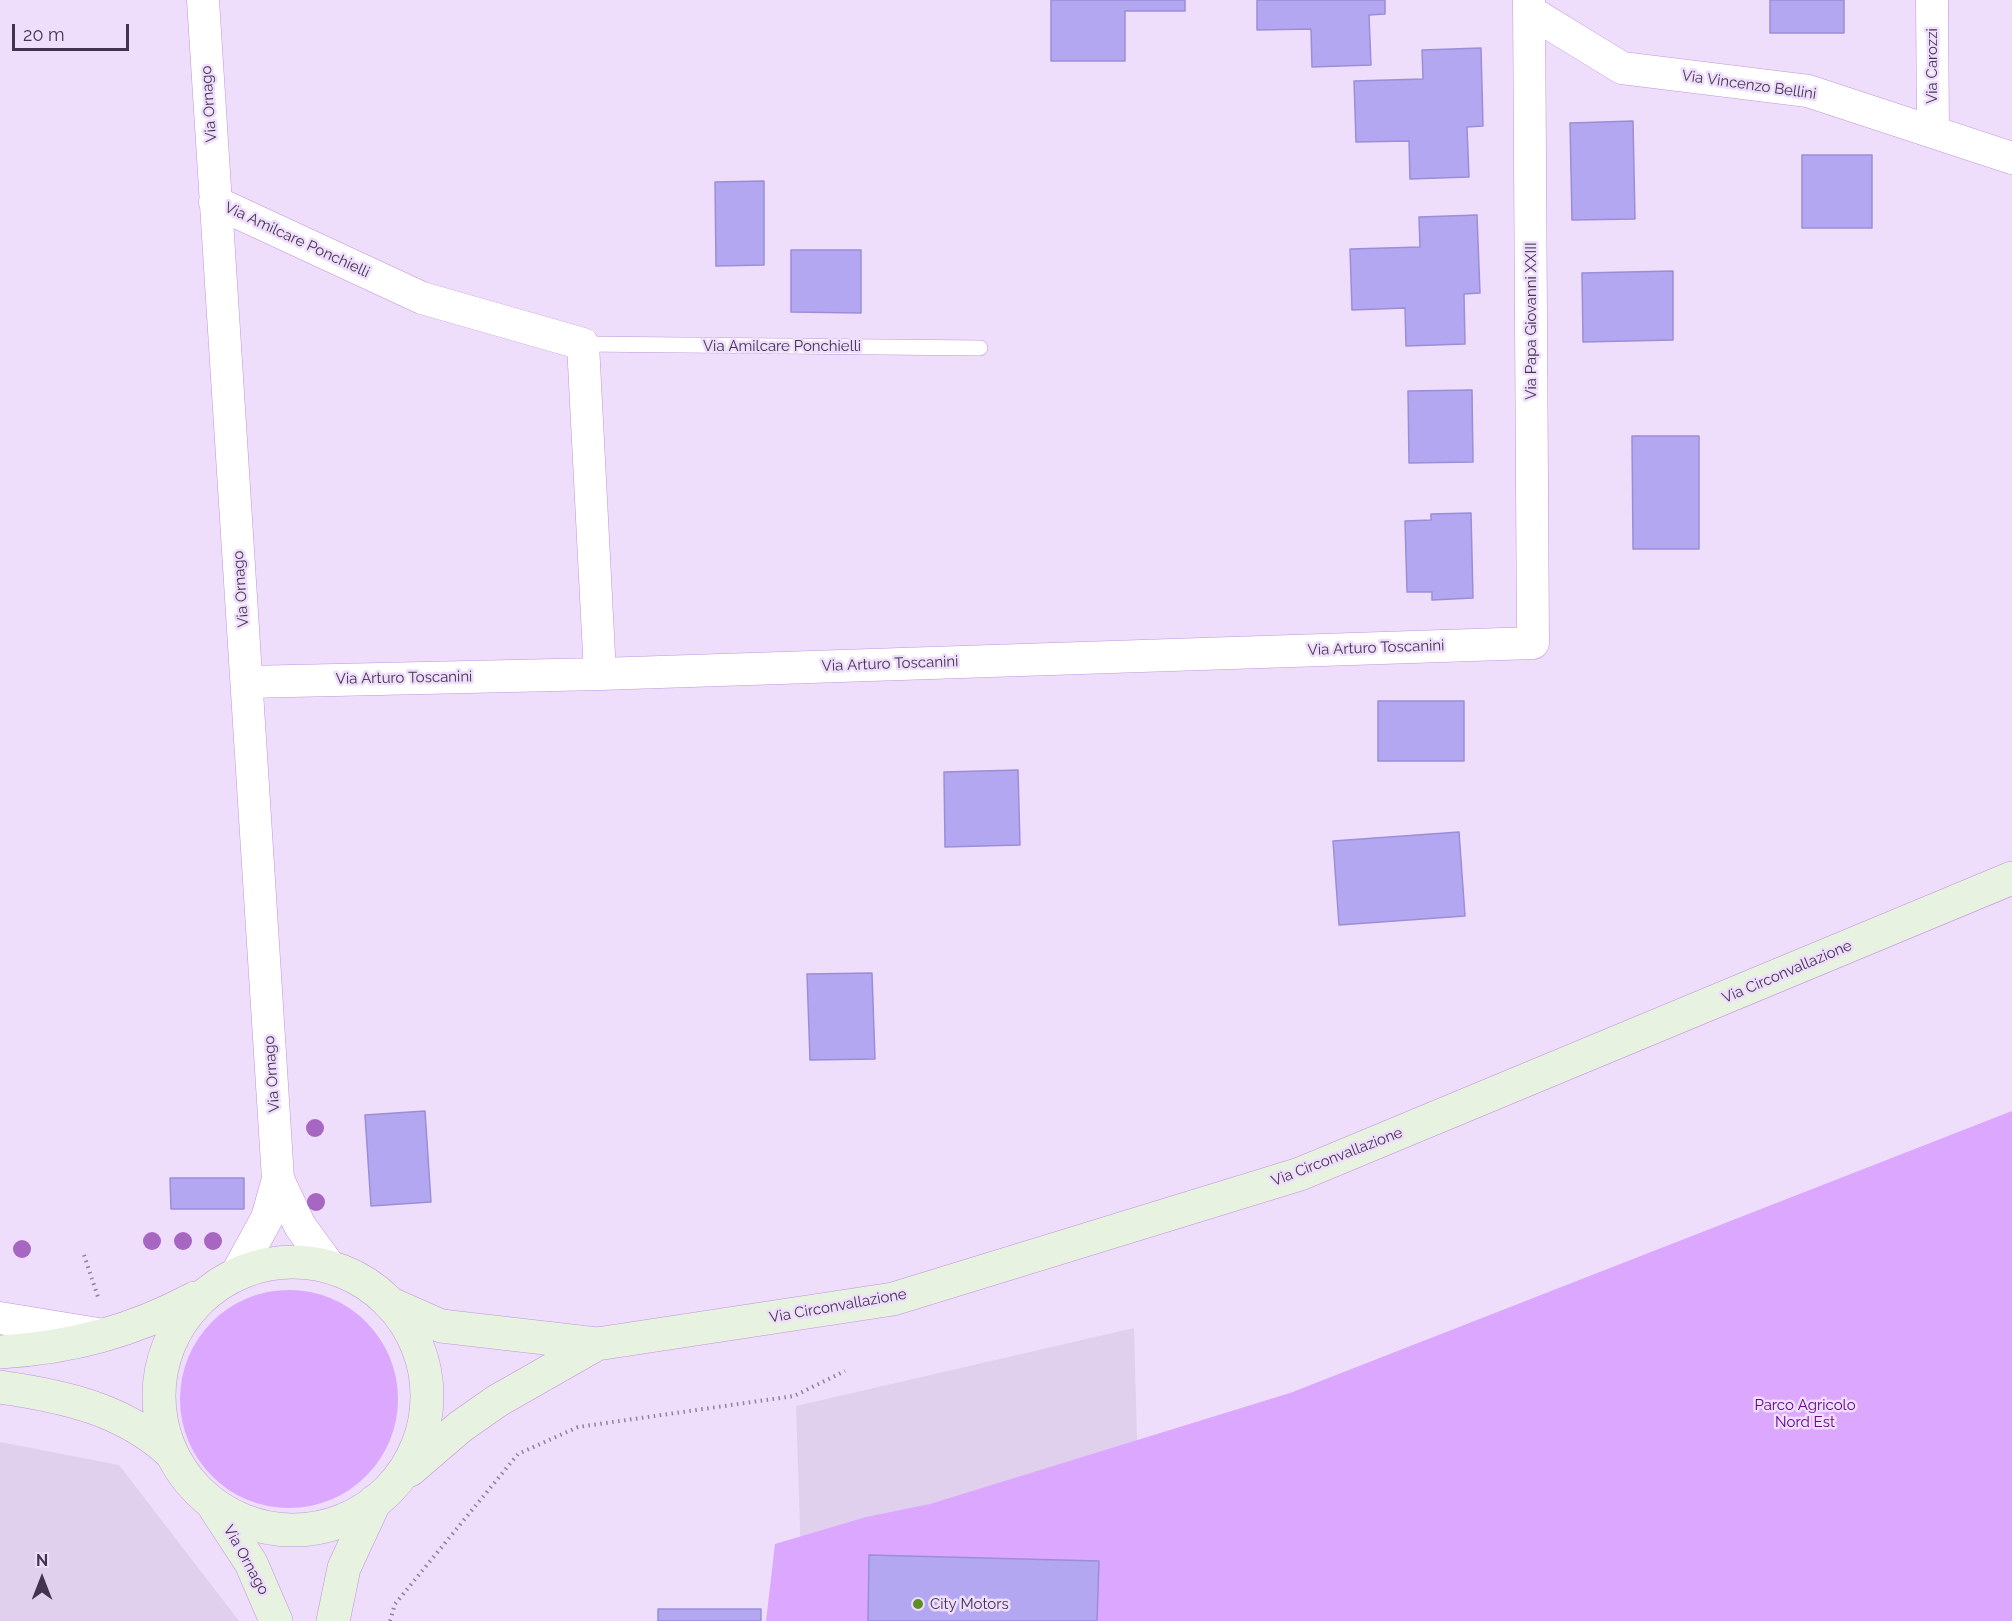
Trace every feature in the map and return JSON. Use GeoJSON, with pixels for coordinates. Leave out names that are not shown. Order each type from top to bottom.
{"type":"FeatureCollection","features":[{"type":"Feature","properties":{"kind":"main road","name":"Via Circonvallazione"},"geometry":{"type":"LineString","coordinates":[[0,1352],[49,1348],[108,1336],[156,1318],[223,1282],[282,1262],[310,1263],[358,1278],[389,1303],[419,1318],[449,1328],[597,1344],[892,1299],[1300,1174],[2012,878]]}},
{"type":"Feature","properties":{"kind":"main road","name":"Via Circonvallazione"},"geometry":{"type":"LineString","coordinates":[[223,1282],[190,1310],[177,1328],[162,1366],[159,1387],[160,1413],[172,1454],[187,1479],[210,1501],[252,1523],[290,1530],[332,1524],[357,1514],[476,1415],[597,1344]]}},
{"type":"Feature","properties":{"kind":"main road","name":"Via Circonvallazione"},"geometry":{"type":"LineString","coordinates":[[385,1493],[410,1462],[420,1439],[426,1413],[427,1388],[424,1366],[415,1340],[389,1303]]}},
{"type":"Feature","properties":{"kind":"main road","name":"Via Circonvallazione"},"geometry":{"type":"LineString","coordinates":[[0,1387],[78,1401],[98,1408],[140,1429],[172,1454]]}},
{"type":"Feature","properties":{"kind":"main road"},"geometry":{"type":"LineString","coordinates":[[333,1621],[344,1568],[385,1493]]}},
{"type":"Feature","properties":{"kind":"main road","name":"Via Ornago"},"geometry":{"type":"LineString","coordinates":[[210,1501],[251,1563],[276,1621]]}},
{"type":"Feature","properties":{"kind":"street","name":"Via Ornago"},"geometry":{"type":"LineString","coordinates":[[202,0],[279,1179],[284,1196],[300,1226],[330,1268]]}},
{"type":"Feature","properties":{"kind":"street","name":"Via Carozzi"},"geometry":{"type":"LineString","coordinates":[[1932,0],[1933,132]]}},
{"type":"Feature","properties":{"kind":"street","name":"Via Vincenzo Bellini"},"geometry":{"type":"LineString","coordinates":[[1529,5],[1622,68],[1808,91],[2012,158]]}},
{"type":"Feature","properties":{"kind":"street","name":"Via Papa Giovanni XXIII"},"geometry":{"type":"LineString","coordinates":[[1529,5],[1533,643]]}},
{"type":"Feature","properties":{"kind":"street","name":"Via Amilcare Ponchielli"},"geometry":{"type":"LineString","coordinates":[[215,202],[422,298],[584,344]]}},
{"type":"Feature","properties":{"kind":"street"},"geometry":{"type":"LineString","coordinates":[[584,344],[600,674]]}},
{"type":"Feature","properties":{"kind":"street","name":"Via Arturo Toscanini"},"geometry":{"type":"LineString","coordinates":[[247,682],[600,674],[1533,643]]}},
{"type":"Feature","properties":{"kind":"street","name":"Via Ornago"},"geometry":{"type":"LineString","coordinates":[[223,1282],[267,1218],[279,1179]]}},
{"type":"Feature","properties":{"kind":"street"},"geometry":{"type":"LineString","coordinates":[[0,1318],[108,1336]]}},
{"type":"Feature","properties":{"kind":"lane","name":"Via Amilcare Ponchielli"},"geometry":{"type":"LineString","coordinates":[[584,344],[980,348]]}},
{"type":"Feature","properties":{"kind":"path"},"geometry":{"type":"LineString","coordinates":[[84,1255],[99,1300]]}},
{"type":"Feature","properties":{"kind":"path"},"geometry":{"type":"LineString","coordinates":[[390,1621],[395,1604],[518,1454],[578,1427],[794,1396],[845,1371]]}},
{"type":"Feature","properties":{"kind":"shaded area"},"geometry":{"type":"Polygon","coordinates":[[[1134,1328],[1142,1621],[803,1621],[796,1406],[1134,1328]]]}},
{"type":"Feature","properties":{"kind":"shaded area"},"geometry":{"type":"Polygon","coordinates":[[[0,1442],[119,1465],[239,1621],[0,1621],[0,1442]]]}},
{"type":"Feature","properties":{"kind":"green space","name":"Parco Agricolo Nord Est"},"geometry":{"type":"Polygon","coordinates":[[[2012,1111],[2012,1621],[766,1621],[775,1544],[866,1517],[930,1504],[1290,1393],[2012,1111]]]}},
{"type":"Feature","properties":{"kind":"green space"},"geometry":{"type":"Polygon","coordinates":[[[300,1290],[331,1298],[350,1308],[366,1322],[380,1338],[390,1357],[398,1388],[398,1410],[390,1441],[380,1460],[366,1476],[350,1490],[331,1500],[300,1508],[278,1508],[247,1500],[228,1490],[198,1460],[188,1441],[182,1420],[180,1388],[188,1357],[198,1338],[228,1308],[247,1298],[268,1292],[300,1290]]]}},
{"type":"Feature","properties":{"kind":"building"},"geometry":{"type":"Polygon","coordinates":[[[1051,0],[1185,0],[1185,11],[1125,11],[1125,61],[1051,61],[1051,0]]]}},
{"type":"Feature","properties":{"kind":"building"},"geometry":{"type":"Polygon","coordinates":[[[1257,0],[1385,0],[1385,14],[1369,15],[1371,65],[1312,67],[1311,29],[1257,30],[1257,0]]]}},
{"type":"Feature","properties":{"kind":"building"},"geometry":{"type":"Polygon","coordinates":[[[1770,0],[1844,0],[1844,33],[1770,33],[1770,0]]]}},
{"type":"Feature","properties":{"kind":"building"},"geometry":{"type":"Polygon","coordinates":[[[1481,48],[1483,126],[1467,127],[1469,177],[1410,179],[1409,141],[1356,142],[1354,81],[1423,79],[1422,50],[1481,48]]]}},
{"type":"Feature","properties":{"kind":"building"},"geometry":{"type":"Polygon","coordinates":[[[1633,121],[1635,219],[1572,220],[1570,123],[1633,121]]]}},
{"type":"Feature","properties":{"kind":"building"},"geometry":{"type":"Polygon","coordinates":[[[1802,155],[1872,155],[1872,228],[1802,228],[1802,155]]]}},
{"type":"Feature","properties":{"kind":"building"},"geometry":{"type":"Polygon","coordinates":[[[764,181],[764,265],[716,266],[715,182],[764,181]]]}},
{"type":"Feature","properties":{"kind":"building"},"geometry":{"type":"Polygon","coordinates":[[[1477,215],[1480,293],[1464,294],[1465,344],[1406,346],[1405,308],[1352,310],[1350,249],[1420,247],[1419,217],[1477,215]]]}},
{"type":"Feature","properties":{"kind":"building"},"geometry":{"type":"Polygon","coordinates":[[[791,250],[861,250],[861,313],[791,312],[791,250]]]}},
{"type":"Feature","properties":{"kind":"building"},"geometry":{"type":"Polygon","coordinates":[[[1673,271],[1673,340],[1583,342],[1582,273],[1673,271]]]}},
{"type":"Feature","properties":{"kind":"building"},"geometry":{"type":"Polygon","coordinates":[[[1472,390],[1473,462],[1409,463],[1408,391],[1472,390]]]}},
{"type":"Feature","properties":{"kind":"building"},"geometry":{"type":"Polygon","coordinates":[[[1632,436],[1699,436],[1699,549],[1633,549],[1632,436]]]}},
{"type":"Feature","properties":{"kind":"building"},"geometry":{"type":"Polygon","coordinates":[[[1471,513],[1473,598],[1432,600],[1432,592],[1407,592],[1405,521],[1431,520],[1431,514],[1471,513]]]}},
{"type":"Feature","properties":{"kind":"building"},"geometry":{"type":"Polygon","coordinates":[[[1378,701],[1464,701],[1464,761],[1378,761],[1378,701]]]}},
{"type":"Feature","properties":{"kind":"building"},"geometry":{"type":"Polygon","coordinates":[[[1018,770],[1020,845],[945,847],[944,772],[1018,770]]]}},
{"type":"Feature","properties":{"kind":"building"},"geometry":{"type":"Polygon","coordinates":[[[1459,832],[1465,916],[1339,925],[1333,841],[1459,832]]]}},
{"type":"Feature","properties":{"kind":"building"},"geometry":{"type":"Polygon","coordinates":[[[872,973],[875,1059],[810,1060],[807,974],[872,973]]]}},
{"type":"Feature","properties":{"kind":"building"},"geometry":{"type":"Polygon","coordinates":[[[425,1111],[431,1202],[371,1206],[365,1115],[425,1111]]]}},
{"type":"Feature","properties":{"kind":"building"},"geometry":{"type":"Polygon","coordinates":[[[170,1178],[244,1178],[244,1209],[171,1209],[170,1178]]]}},
{"type":"Feature","properties":{"kind":"building"},"geometry":{"type":"Polygon","coordinates":[[[869,1555],[1099,1561],[1097,1621],[868,1621],[869,1555]]]}},
{"type":"Feature","properties":{"kind":"building"},"geometry":{"type":"Polygon","coordinates":[[[658,1609],[761,1609],[761,1621],[658,1621],[658,1609]]]}},
{"type":"Feature","properties":{"kind":"place","name":"City Motors"},"geometry":{"type":"Point","coordinates":[918,1604]}}]}
